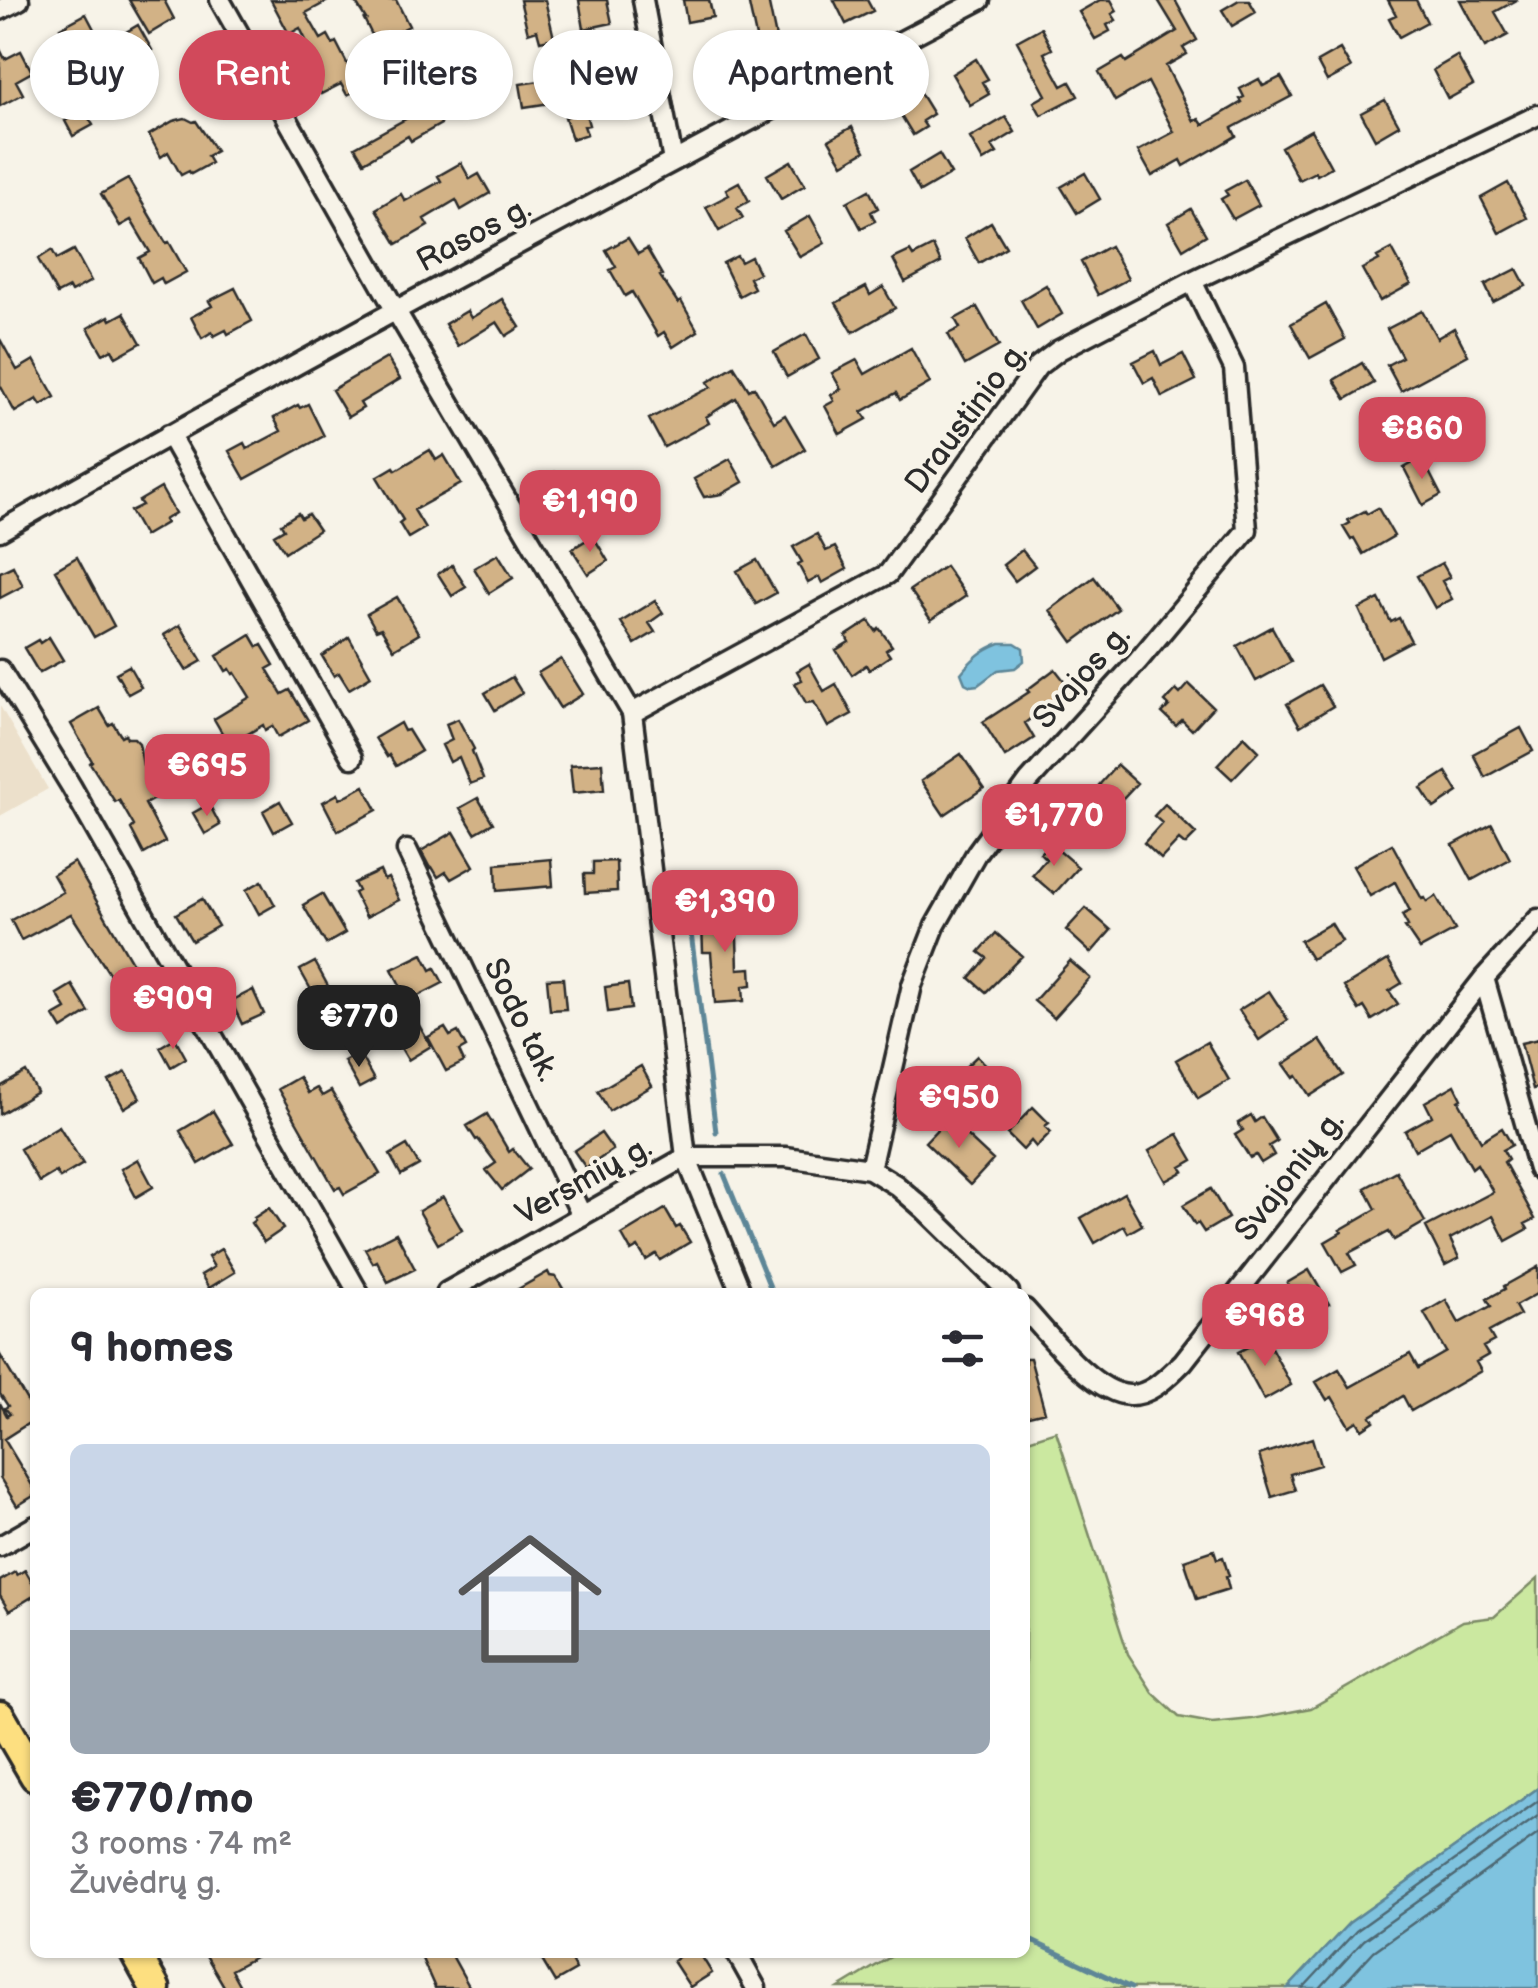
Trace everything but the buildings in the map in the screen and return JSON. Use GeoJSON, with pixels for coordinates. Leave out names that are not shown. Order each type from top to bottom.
{"type":"FeatureCollection","features":[{"type":"Feature","properties":{"kind":"main road"},"geometry":{"type":"LineString","coordinates":[[0,1716],[30,1767]]}},
{"type":"Feature","properties":{"kind":"main road"},"geometry":{"type":"LineString","coordinates":[[138,1958],[155,1988]]}},
{"type":"Feature","properties":{"kind":"street"},"geometry":{"type":"LineString","coordinates":[[0,10],[19,0]]}},
{"type":"Feature","properties":{"kind":"street","name":"Versmių g."},"geometry":{"type":"LineString","coordinates":[[220,0],[396,312],[632,713],[686,1157],[454,1288]]}},
{"type":"Feature","properties":{"kind":"street"},"geometry":{"type":"LineString","coordinates":[[643,0],[674,161]]}},
{"type":"Feature","properties":{"kind":"street","name":"Rasos g."},"geometry":{"type":"LineString","coordinates":[[0,530],[169,434],[980,0]]}},
{"type":"Feature","properties":{"kind":"street","name":"Draustinio g."},"geometry":{"type":"LineString","coordinates":[[632,713],[888,574],[1038,366],[1059,350],[1192,281],[1538,115]]}},
{"type":"Feature","properties":{"kind":"street","name":"Svajos g."},"geometry":{"type":"LineString","coordinates":[[870,1168],[912,986],[935,926],[978,852],[1029,781],[1138,661],[1247,530],[1234,368],[1192,281]]}},
{"type":"Feature","properties":{"kind":"street"},"geometry":{"type":"LineString","coordinates":[[169,434],[352,758]]}},
{"type":"Feature","properties":{"kind":"street"},"geometry":{"type":"LineString","coordinates":[[0,670],[71,786],[356,1288]]}},
{"type":"Feature","properties":{"kind":"street","name":"Sodo tak."},"geometry":{"type":"LineString","coordinates":[[407,850],[582,1216]]}},
{"type":"Feature","properties":{"kind":"street","name":"Svajonių g."},"geometry":{"type":"LineString","coordinates":[[1030,1315],[1101,1386],[1131,1395],[1157,1386],[1183,1362],[1484,978],[1538,920]]}},
{"type":"Feature","properties":{"kind":"street"},"geometry":{"type":"LineString","coordinates":[[1484,978],[1538,1168]]}},
{"type":"Feature","properties":{"kind":"street"},"geometry":{"type":"LineString","coordinates":[[739,1288],[686,1157],[786,1158],[870,1168],[896,1184],[1005,1288]]}},
{"type":"Feature","properties":{"kind":"street"},"geometry":{"type":"LineString","coordinates":[[0,1546],[30,1529]]}},
{"type":"Feature","properties":{"kind":"street"},"geometry":{"type":"LineString","coordinates":[[739,1958],[756,1988]]}},
{"type":"Feature","properties":{"kind":"shaded area"},"geometry":{"type":"Polygon","coordinates":[[[0,706],[48,789],[0,816],[0,706]]]}},
{"type":"Feature","properties":{"kind":"green space"},"geometry":{"type":"Polygon","coordinates":[[[1056,1431],[1128,1654],[1153,1693],[1179,1717],[1212,1723],[1311,1708],[1463,1621],[1494,1617],[1538,1578],[1538,1788],[1349,1923],[1288,1988],[839,1988],[889,1958],[1030,1958],[1030,1439],[1056,1431]]]}},
{"type":"Feature","properties":{"kind":"water"},"geometry":{"type":"Polygon","coordinates":[[[1000,643],[1015,643],[1023,648],[1024,661],[1015,668],[998,670],[978,685],[965,683],[961,673],[965,668],[1000,643]]]}},
{"type":"Feature","properties":{"kind":"water"},"geometry":{"type":"Polygon","coordinates":[[[1538,1788],[1538,1988],[1288,1988],[1349,1923],[1538,1788]]]}},
{"type":"Feature","properties":{"kind":"waterway"},"geometry":{"type":"LineString","coordinates":[[690,925],[716,1132]]}},
{"type":"Feature","properties":{"kind":"waterway"},"geometry":{"type":"LineString","coordinates":[[724,1174],[770,1288]]}},
{"type":"Feature","properties":{"kind":"waterway"},"geometry":{"type":"LineString","coordinates":[[1030,1940],[1131,1988]]}}]}
